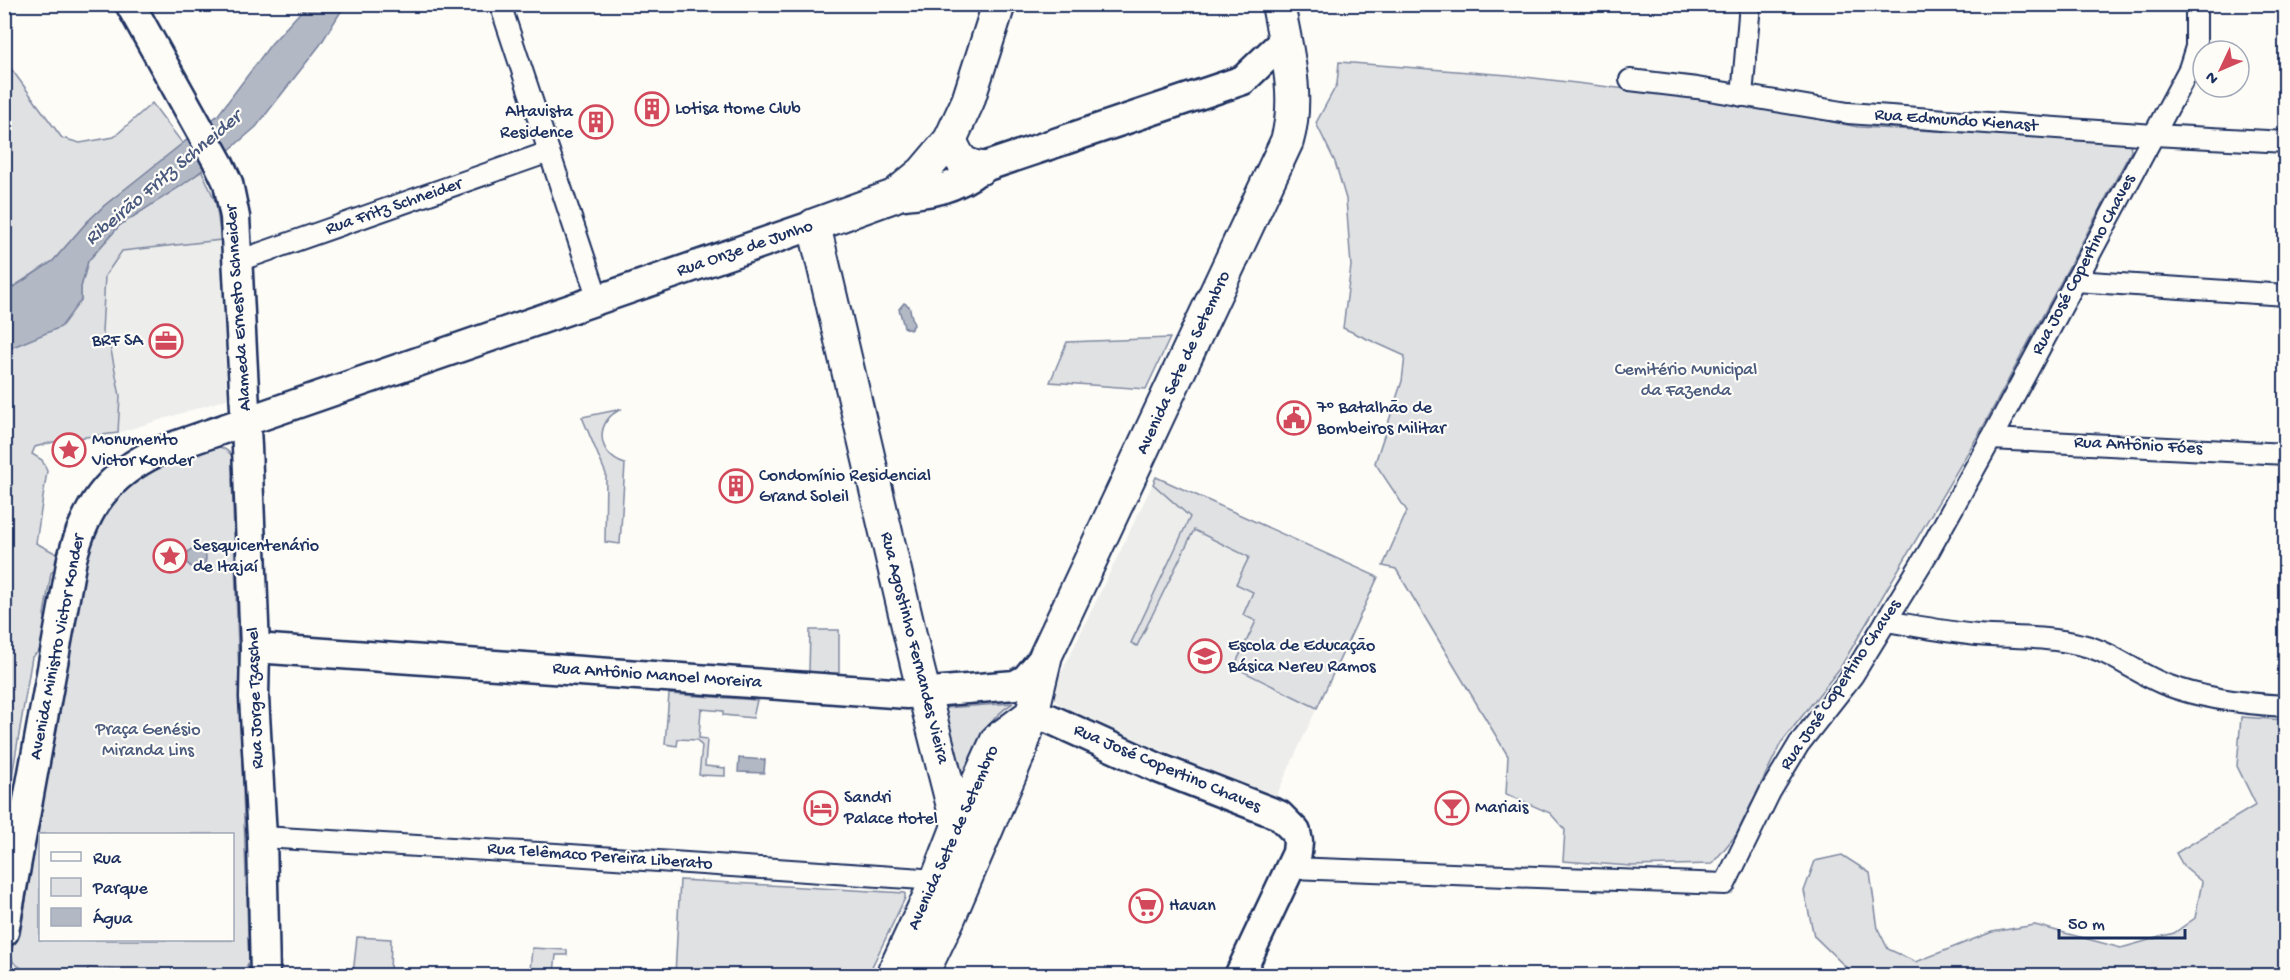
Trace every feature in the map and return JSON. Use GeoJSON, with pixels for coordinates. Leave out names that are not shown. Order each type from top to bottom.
{"type":"FeatureCollection","features":[{"type":"Feature","properties":{"kind":"main road","name":"Alameda Ernesto Schneider"},"geometry":{"type":"LineString","coordinates":[[130,4],[219,164],[233,200],[246,421]]}},
{"type":"Feature","properties":{"kind":"main road"},"geometry":{"type":"LineString","coordinates":[[894,196],[923,172],[950,140],[968,101],[999,4]]}},
{"type":"Feature","properties":{"kind":"main road","name":"Avenida Sete de Setembro"},"geometry":{"type":"LineString","coordinates":[[921,975],[966,878],[1020,751],[1032,714],[1046,655],[1287,141],[1292,114],[1292,87],[1278,4]]}},
{"type":"Feature","properties":{"kind":"main road","name":"Rua Onze de Junho"},"geometry":{"type":"LineString","coordinates":[[246,421],[894,196],[931,193],[967,180],[981,168],[1243,80],[1285,40]]}},
{"type":"Feature","properties":{"kind":"main road","name":"Rua Onze de Junho"},"geometry":{"type":"LineString","coordinates":[[1243,80],[1292,87]]}},
{"type":"Feature","properties":{"kind":"main road"},"geometry":{"type":"LineString","coordinates":[[950,140],[965,165],[981,168]]}},
{"type":"Feature","properties":{"kind":"main road","name":"Rua Agostinho Fernandes Vieira"},"geometry":{"type":"LineString","coordinates":[[814,225],[924,694],[958,826]]}},
{"type":"Feature","properties":{"kind":"main road","name":"Rua Jorge Tzaschel"},"geometry":{"type":"LineString","coordinates":[[246,421],[265,975]]}},
{"type":"Feature","properties":{"kind":"main road","name":"Avenida Ministro Victor Konder"},"geometry":{"type":"LineString","coordinates":[[4,932],[72,559],[86,517],[98,497],[114,479],[138,461],[157,452],[246,421]]}},
{"type":"Feature","properties":{"kind":"main road","name":"Rua Antônio Manoel Moreira"},"geometry":{"type":"LineString","coordinates":[[255,648],[907,694],[1015,685],[1026,679],[1046,655]]}},
{"type":"Feature","properties":{"kind":"main road","name":"Avenida Sete de Setembro"},"geometry":{"type":"LineString","coordinates":[[892,975],[938,880],[958,826],[997,740],[1032,714]]}},
{"type":"Feature","properties":{"kind":"main road","name":"Rua José Copertino Chaves"},"geometry":{"type":"LineString","coordinates":[[1032,714],[1050,719],[1158,768],[1279,815],[1296,832],[1297,852],[1291,868]]}},
{"type":"Feature","properties":{"kind":"main road"},"geometry":{"type":"LineString","coordinates":[[1239,975],[1291,868]]}},
{"type":"Feature","properties":{"kind":"street"},"geometry":{"type":"LineString","coordinates":[[500,4],[598,299]]}},
{"type":"Feature","properties":{"kind":"street"},"geometry":{"type":"LineString","coordinates":[[1742,96],[1750,4]]}},
{"type":"Feature","properties":{"kind":"street","name":"Rua José Copertino Chaves"},"geometry":{"type":"LineString","coordinates":[[1291,868],[1725,884],[1770,792],[1793,754],[1810,728],[1853,675],[1929,551],[2154,135],[2194,58],[2196,4]]}},
{"type":"Feature","properties":{"kind":"street","name":"Rua Edmundo Kienast"},"geometry":{"type":"LineString","coordinates":[[1630,80],[1832,111],[2154,135],[2286,142]]}},
{"type":"Feature","properties":{"kind":"street","name":"Rua Fritz Schneider"},"geometry":{"type":"LineString","coordinates":[[238,261],[549,152]]}},
{"type":"Feature","properties":{"kind":"street"},"geometry":{"type":"LineString","coordinates":[[2075,281],[2286,295]]}},
{"type":"Feature","properties":{"kind":"street","name":"Rua Antônio Fóes"},"geometry":{"type":"LineString","coordinates":[[1991,439],[2286,454]]}},
{"type":"Feature","properties":{"kind":"street"},"geometry":{"type":"LineString","coordinates":[[1886,621],[1977,635],[2066,641],[2085,645],[2112,656],[2162,683],[2195,694],[2286,706]]}},
{"type":"Feature","properties":{"kind":"street","name":"Rua Telêmaco Pereira Liberato"},"geometry":{"type":"LineString","coordinates":[[262,837],[938,880]]}},
{"type":"Feature","properties":{"kind":"shaded area","name":"BRF SA"},"geometry":{"type":"Polygon","coordinates":[[[221,240],[227,399],[118,433],[120,396],[102,332],[105,276],[122,251],[221,240]]]}},
{"type":"Feature","properties":{"kind":"shaded area","name":"Escola de Educação Básica Nereu Ramos"},"geometry":{"type":"Polygon","coordinates":[[[1156,477],[1378,577],[1275,798],[1073,713],[1055,701],[1053,690],[1156,477]]]}},
{"type":"Feature","properties":{"kind":"green space"},"geometry":{"type":"Polygon","coordinates":[[[4,59],[62,138],[80,143],[114,137],[152,103],[183,144],[105,205],[53,261],[7,291],[4,290],[4,59]]]}},
{"type":"Feature","properties":{"kind":"green space","name":"Cemitério Municipal da Fazenda"},"geometry":{"type":"Polygon","coordinates":[[[1339,62],[1508,75],[1719,100],[1858,127],[2130,141],[2131,151],[1983,427],[1840,668],[1781,743],[1736,835],[1712,864],[1631,866],[1563,861],[1565,830],[1550,813],[1506,794],[1508,756],[1396,569],[1383,566],[1407,511],[1375,463],[1402,381],[1405,356],[1343,328],[1351,266],[1346,199],[1335,162],[1316,123],[1337,84],[1339,62]]]}},
{"type":"Feature","properties":{"kind":"green space"},"geometry":{"type":"Polygon","coordinates":[[[202,171],[216,203],[221,240],[122,251],[105,276],[102,332],[111,350],[120,396],[118,433],[61,440],[35,447],[32,454],[42,460],[47,471],[36,543],[59,555],[58,567],[51,573],[44,615],[48,623],[44,647],[32,657],[5,818],[5,347],[13,347],[81,300],[81,287],[88,261],[120,225],[202,171]]]}},
{"type":"Feature","properties":{"kind":"green space"},"geometry":{"type":"Polygon","coordinates":[[[1170,338],[1146,389],[1050,382],[1067,342],[1170,338]]]}},
{"type":"Feature","properties":{"kind":"green space"},"geometry":{"type":"Polygon","coordinates":[[[622,409],[607,421],[602,437],[608,453],[615,460],[625,464],[620,544],[605,542],[606,474],[582,417],[622,409]]]}},
{"type":"Feature","properties":{"kind":"green space","name":"Praça Genésio Miranda Lins"},"geometry":{"type":"Polygon","coordinates":[[[216,446],[229,452],[236,468],[237,473],[232,478],[249,961],[239,976],[88,968],[87,974],[24,970],[13,962],[11,955],[14,940],[20,935],[71,638],[76,572],[105,504],[142,474],[216,446]]]}},
{"type":"Feature","properties":{"kind":"green space"},"geometry":{"type":"Polygon","coordinates":[[[1156,477],[1378,577],[1317,708],[1234,667],[1256,621],[1243,615],[1253,592],[1236,584],[1249,557],[1194,530],[1137,646],[1131,643],[1190,517],[1153,484],[1156,477]]]}},
{"type":"Feature","properties":{"kind":"green space"},"geometry":{"type":"Polygon","coordinates":[[[810,630],[839,630],[839,675],[809,673],[810,630]]]}},
{"type":"Feature","properties":{"kind":"green space"},"geometry":{"type":"Polygon","coordinates":[[[669,694],[757,700],[753,718],[723,715],[723,711],[701,709],[699,738],[707,739],[705,766],[725,768],[725,776],[699,775],[702,746],[697,740],[678,739],[677,746],[665,744],[669,694]]]}},
{"type":"Feature","properties":{"kind":"green space"},"geometry":{"type":"Polygon","coordinates":[[[1013,703],[1003,710],[988,727],[961,778],[945,708],[1013,703]]]}},
{"type":"Feature","properties":{"kind":"green space"},"geometry":{"type":"Polygon","coordinates":[[[2241,717],[2285,720],[2285,975],[1854,975],[1814,936],[1804,891],[1815,861],[1842,855],[1870,873],[1878,929],[1888,949],[1916,962],[1992,932],[2035,925],[2121,948],[2174,933],[2195,918],[2202,882],[2184,867],[2176,853],[2256,805],[2237,766],[2241,717]]]}},
{"type":"Feature","properties":{"kind":"green space"},"geometry":{"type":"Polygon","coordinates":[[[680,880],[905,893],[905,898],[868,975],[675,975],[680,880]]]}},
{"type":"Feature","properties":{"kind":"green space"},"geometry":{"type":"Polygon","coordinates":[[[357,937],[391,939],[390,975],[353,975],[357,937]]]}},
{"type":"Feature","properties":{"kind":"green space"},"geometry":{"type":"Polygon","coordinates":[[[532,948],[567,950],[567,955],[556,955],[554,973],[530,971],[532,948]]]}},
{"type":"Feature","properties":{"kind":"water","name":"Ribeirão Fritz Schneider"},"geometry":{"type":"Polygon","coordinates":[[[307,5],[345,5],[320,45],[256,127],[181,186],[120,225],[88,261],[81,287],[81,300],[61,327],[13,347],[5,347],[5,290],[8,291],[53,261],[105,205],[218,115],[271,44],[307,5]]]}},
{"type":"Feature","properties":{"kind":"water"},"geometry":{"type":"Polygon","coordinates":[[[904,303],[909,306],[914,325],[910,330],[904,327],[899,309],[904,303]]]}},
{"type":"Feature","properties":{"kind":"water"},"geometry":{"type":"Polygon","coordinates":[[[192,548],[200,548],[206,554],[206,562],[200,568],[192,568],[186,562],[186,554],[192,548]]]}},
{"type":"Feature","properties":{"kind":"water"},"geometry":{"type":"Polygon","coordinates":[[[739,758],[765,760],[764,773],[738,772],[739,758]]]}},
{"type":"Feature","properties":{"kind":"place","name":"Lotisa Home Club"},"geometry":{"type":"Point","coordinates":[652,109]}},
{"type":"Feature","properties":{"kind":"place","name":"Altavista Residence"},"geometry":{"type":"Point","coordinates":[596,122]}},
{"type":"Feature","properties":{"kind":"place","name":"BRF SA"},"geometry":{"type":"Point","coordinates":[166,341]}},
{"type":"Feature","properties":{"kind":"place","name":"7º Batalhão de Bombeiros Militar"},"geometry":{"type":"Point","coordinates":[1294,418]}},
{"type":"Feature","properties":{"kind":"place","name":"Monumento Victor Konder"},"geometry":{"type":"Point","coordinates":[69,450]}},
{"type":"Feature","properties":{"kind":"place","name":"Condomínio Residencial Grand Soleil"},"geometry":{"type":"Point","coordinates":[736,486]}},
{"type":"Feature","properties":{"kind":"place","name":"Sesquicentenário de Itajaí"},"geometry":{"type":"Point","coordinates":[170,556]}},
{"type":"Feature","properties":{"kind":"place","name":"Escola de Educação Básica Nereu Ramos"},"geometry":{"type":"Point","coordinates":[1205,656]}},
{"type":"Feature","properties":{"kind":"place","name":"Sandri Palace Hotel"},"geometry":{"type":"Point","coordinates":[821,808]}},
{"type":"Feature","properties":{"kind":"place","name":"Mariais"},"geometry":{"type":"Point","coordinates":[1452,808]}},
{"type":"Feature","properties":{"kind":"place","name":"Havan"},"geometry":{"type":"Point","coordinates":[1146,906]}}]}
